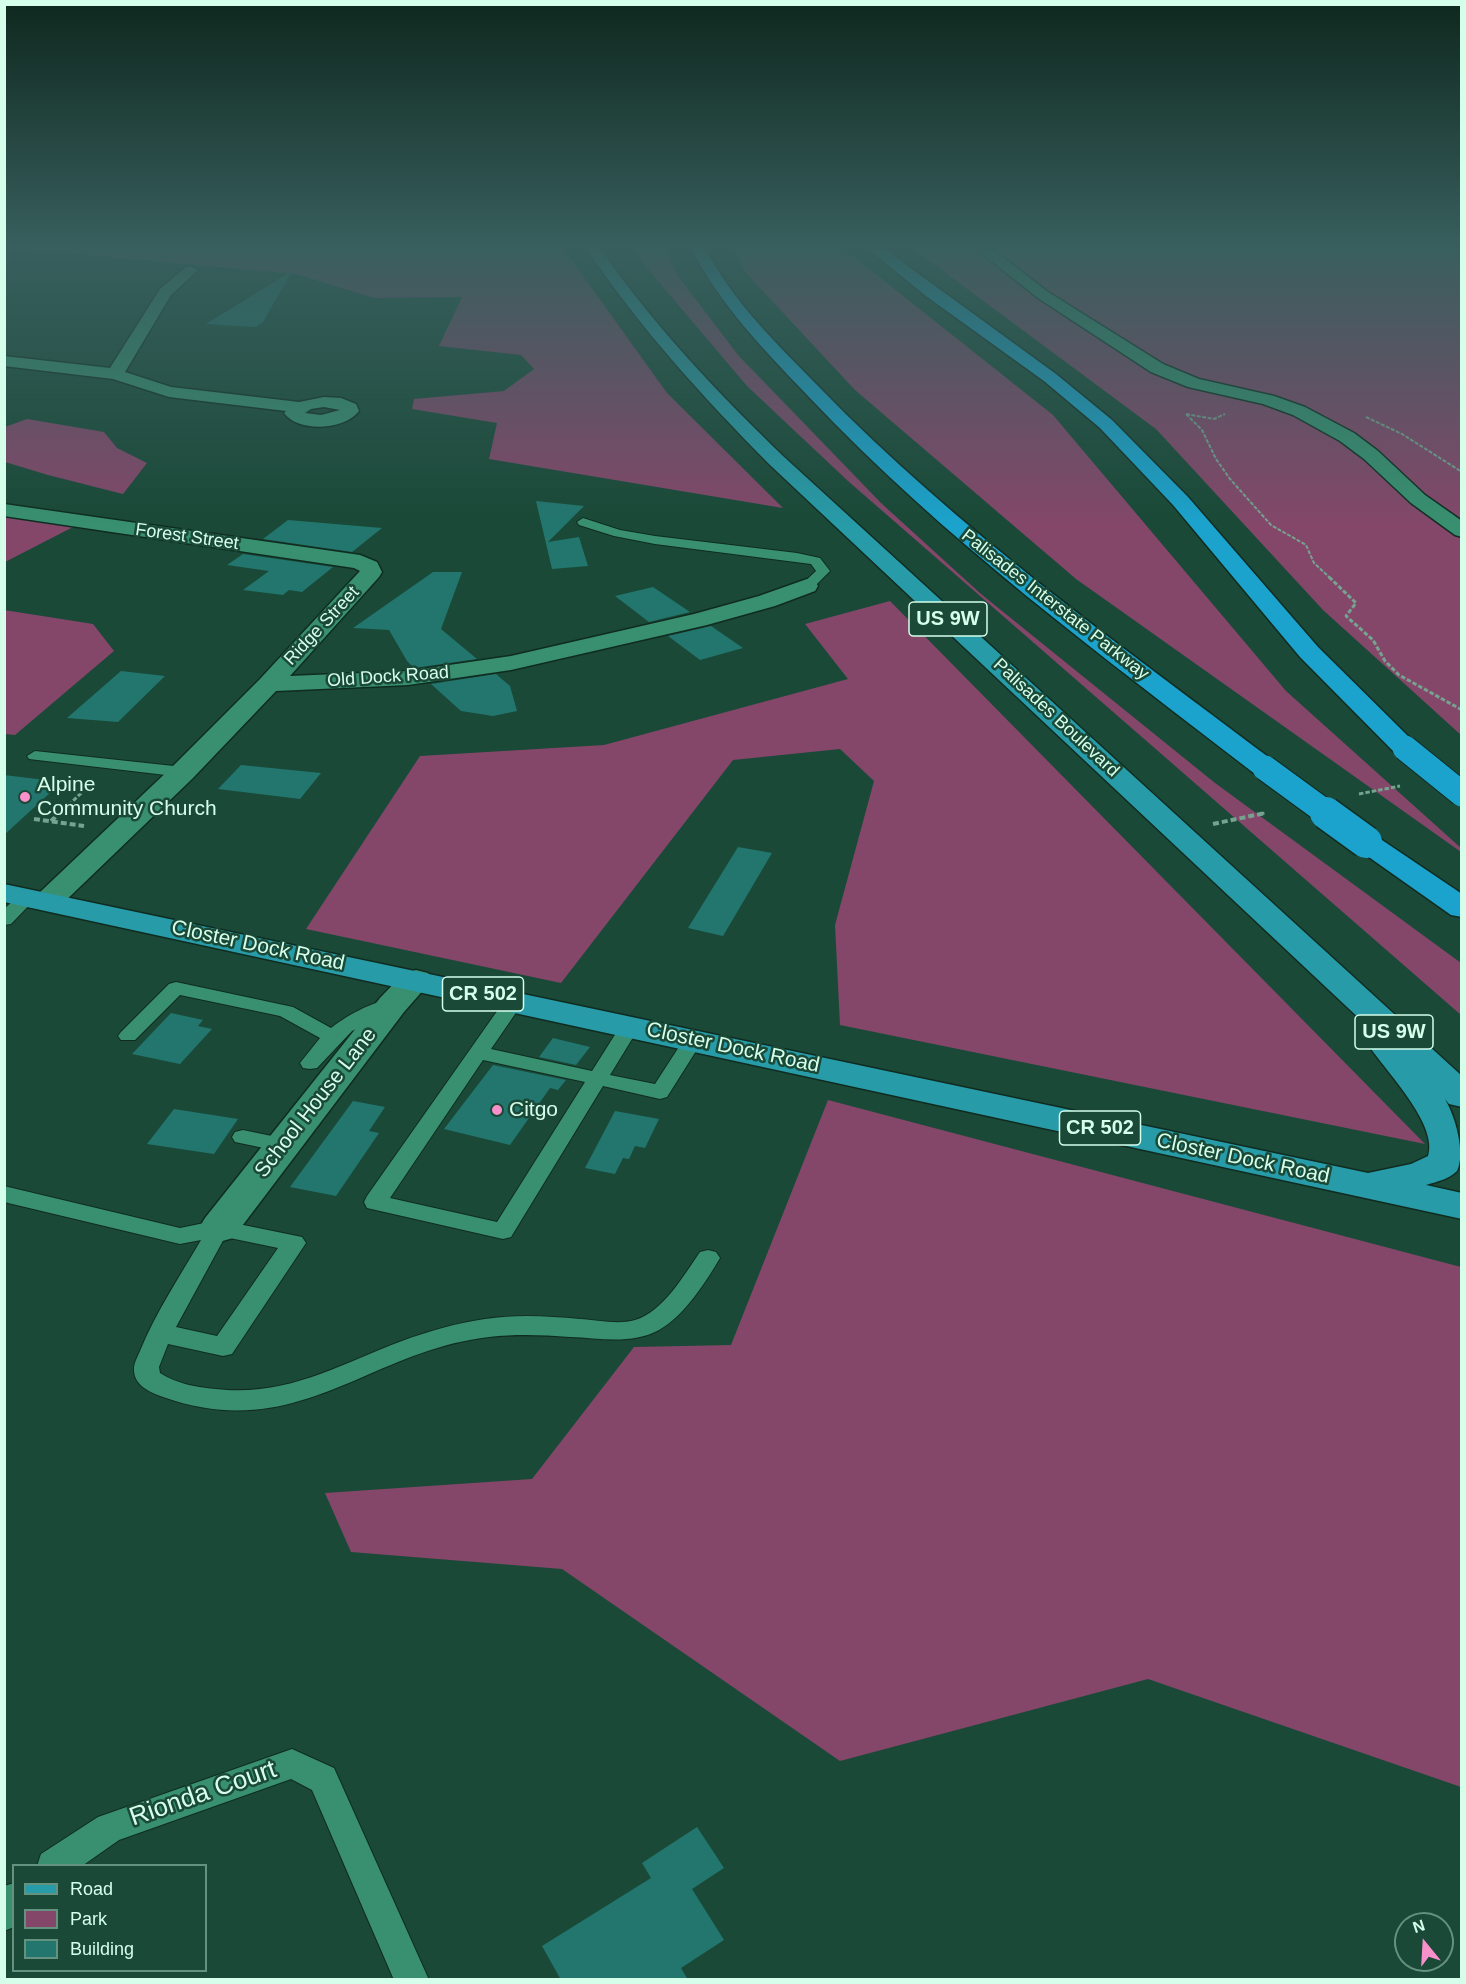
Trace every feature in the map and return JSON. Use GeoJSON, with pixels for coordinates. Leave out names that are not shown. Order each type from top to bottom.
{"type":"FeatureCollection","features":[{"type":"Feature","properties":{"kind":"highway","name":"Palisades Interstate Parkway"},"geometry":{"type":"LineString","coordinates":[[766,341],[874,452],[948,519],[1056,608],[1265,768],[1461,909]]}},
{"type":"Feature","properties":{"kind":"highway"},"geometry":{"type":"LineString","coordinates":[[998,341],[1050,378],[1106,423],[1159,476],[1297,639],[1405,748],[1461,794]]}},
{"type":"Feature","properties":{"kind":"main road","name":"Palisades Boulevard"},"geometry":{"type":"LineString","coordinates":[[662,341],[747,431],[807,489],[1327,969],[1461,1096]]}},
{"type":"Feature","properties":{"kind":"main road","name":"Closter Dock Road"},"geometry":{"type":"LineString","coordinates":[[27,897],[1461,1206]]}},
{"type":"Feature","properties":{"kind":"main road"},"geometry":{"type":"LineString","coordinates":[[1327,969],[1444,1121],[1449,1134],[1450,1154],[1434,1169],[1366,1185]]}},
{"type":"Feature","properties":{"kind":"street"},"geometry":{"type":"LineString","coordinates":[[115,375],[136,341]]}},
{"type":"Feature","properties":{"kind":"street"},"geometry":{"type":"LineString","coordinates":[[1114,341],[1157,368],[1194,382],[1268,400],[1299,411],[1347,437],[1371,455],[1418,499],[1461,531]]}},
{"type":"Feature","properties":{"kind":"street"},"geometry":{"type":"LineString","coordinates":[[4,360],[85,369],[115,375],[169,392],[299,407]]}},
{"type":"Feature","properties":{"kind":"street","name":"Forest Street"},"geometry":{"type":"LineString","coordinates":[[4,510],[360,562],[369,567]]}},
{"type":"Feature","properties":{"kind":"street","name":"Ridge Street"},"geometry":{"type":"LineString","coordinates":[[269,684],[369,575],[371,572],[369,567]]}},
{"type":"Feature","properties":{"kind":"street","name":"Old Dock Road"},"geometry":{"type":"LineString","coordinates":[[269,684],[408,678],[511,663],[699,620],[766,601],[807,586]]}},
{"type":"Feature","properties":{"kind":"street"},"geometry":{"type":"LineString","coordinates":[[27,897],[123,831],[269,684]]}},
{"type":"Feature","properties":{"kind":"street","name":"School House Lane"},"geometry":{"type":"LineString","coordinates":[[219,1228],[392,1005],[416,980]]}},
{"type":"Feature","properties":{"kind":"lane"},"geometry":{"type":"LineString","coordinates":[[583,522],[618,533],[655,540],[815,561],[823,571],[807,586]]}},
{"type":"Feature","properties":{"kind":"lane"},"geometry":{"type":"LineString","coordinates":[[35,756],[183,772]]}},
{"type":"Feature","properties":{"kind":"lane"},"geometry":{"type":"LineString","coordinates":[[4,921],[27,897]]}},
{"type":"Feature","properties":{"kind":"lane"},"geometry":{"type":"LineString","coordinates":[[128,1036],[176,988],[286,1011],[332,1036]]}},
{"type":"Feature","properties":{"kind":"lane"},"geometry":{"type":"LineString","coordinates":[[514,1001],[375,1202],[503,1231],[630,1026]]}},
{"type":"Feature","properties":{"kind":"lane"},"geometry":{"type":"LineString","coordinates":[[310,1063],[332,1036],[350,1022],[392,1005]]}},
{"type":"Feature","properties":{"kind":"lane"},"geometry":{"type":"LineString","coordinates":[[478,1053],[660,1092],[693,1040]]}},
{"type":"Feature","properties":{"kind":"lane"},"geometry":{"type":"LineString","coordinates":[[243,1137],[283,1145]]}},
{"type":"Feature","properties":{"kind":"lane"},"geometry":{"type":"LineString","coordinates":[[4,1194],[180,1236],[219,1228],[294,1243],[224,1347],[160,1333]]}},
{"type":"Feature","properties":{"kind":"lane"},"geometry":{"type":"LineString","coordinates":[[219,1228],[160,1333],[146,1367],[148,1378],[167,1390],[224,1403],[260,1402],[295,1396],[398,1352],[455,1333],[514,1325],[613,1330],[643,1327],[661,1315],[683,1292],[708,1258]]}},
{"type":"Feature","properties":{"kind":"lane","name":"Rionda Court"},"geometry":{"type":"LineString","coordinates":[[55,1864],[109,1828],[291,1764],[323,1779],[412,1980]]}},
{"type":"Feature","properties":{"kind":"path"},"geometry":{"type":"LineString","coordinates":[[1186,414],[1202,430],[1216,459],[1230,479],[1264,518],[1271,525],[1306,545],[1314,563],[1356,603],[1346,616],[1373,639],[1385,661],[1399,675],[1461,710]]}},
{"type":"Feature","properties":{"kind":"path"},"geometry":{"type":"LineString","coordinates":[[1366,417],[1402,435],[1461,472]]}},
{"type":"Feature","properties":{"kind":"path"},"geometry":{"type":"LineString","coordinates":[[51,821],[113,764]]}},
{"type":"Feature","properties":{"kind":"path"},"geometry":{"type":"LineString","coordinates":[[1348,796],[1400,786]]}},
{"type":"Feature","properties":{"kind":"path"},"geometry":{"type":"LineString","coordinates":[[1176,829],[1265,813]]}},
{"type":"Feature","properties":{"kind":"path"},"geometry":{"type":"LineString","coordinates":[[34,819],[123,831]]}},
{"type":"Feature","properties":{"kind":"green space"},"geometry":{"type":"Polygon","coordinates":[[[442,341],[629,341],[667,393],[783,508],[489,459],[497,423],[412,409],[414,399],[504,391],[534,369],[521,355],[439,346],[442,341]]]}},
{"type":"Feature","properties":{"kind":"green space"},"geometry":{"type":"Polygon","coordinates":[[[708,341],[727,341],[738,355],[881,503],[981,594],[1215,783],[1461,963],[1461,1015],[848,481],[747,386],[708,341]]]}},
{"type":"Feature","properties":{"kind":"green space"},"geometry":{"type":"Polygon","coordinates":[[[809,341],[959,341],[1053,415],[1286,691],[1461,848],[1461,852],[1076,579],[855,390],[809,341]]]}},
{"type":"Feature","properties":{"kind":"green space"},"geometry":{"type":"Polygon","coordinates":[[[1037,341],[1461,341],[1461,735],[1323,610],[1156,429],[1037,341]]]}},
{"type":"Feature","properties":{"kind":"green space"},"geometry":{"type":"Polygon","coordinates":[[[27,419],[104,432],[117,448],[147,463],[123,494],[5,462],[5,427],[27,419]]]}},
{"type":"Feature","properties":{"kind":"green space"},"geometry":{"type":"Polygon","coordinates":[[[5,516],[77,525],[5,562],[5,516]]]}},
{"type":"Feature","properties":{"kind":"green space"},"geometry":{"type":"Polygon","coordinates":[[[890,601],[1425,1144],[840,1025],[835,925],[874,781],[840,749],[733,760],[561,983],[306,929],[420,756],[604,745],[848,679],[805,624],[890,601]]]}},
{"type":"Feature","properties":{"kind":"green space"},"geometry":{"type":"Polygon","coordinates":[[[4,610],[93,624],[114,651],[15,735],[5,734],[4,610]]]}},
{"type":"Feature","properties":{"kind":"green space"},"geometry":{"type":"Polygon","coordinates":[[[828,1100],[1461,1267],[1461,1787],[1148,1679],[840,1761],[562,1569],[351,1552],[325,1493],[532,1479],[634,1347],[731,1345],[828,1100]]]}},
{"type":"Feature","properties":{"kind":"building"},"geometry":{"type":"Polygon","coordinates":[[[536,501],[584,506],[548,542],[579,537],[588,566],[552,569],[536,501]]]}},
{"type":"Feature","properties":{"kind":"building"},"geometry":{"type":"Polygon","coordinates":[[[288,520],[382,528],[352,552],[263,539],[288,520]]]}},
{"type":"Feature","properties":{"kind":"building"},"geometry":{"type":"Polygon","coordinates":[[[243,554],[333,567],[302,592],[289,590],[283,595],[243,590],[269,571],[227,565],[243,554]]]}},
{"type":"Feature","properties":{"kind":"building"},"geometry":{"type":"Polygon","coordinates":[[[433,572],[462,572],[441,629],[477,659],[414,668],[407,661],[389,630],[353,628],[433,572]]]}},
{"type":"Feature","properties":{"kind":"building"},"geometry":{"type":"Polygon","coordinates":[[[653,587],[690,612],[649,622],[615,596],[653,587]]]}},
{"type":"Feature","properties":{"kind":"building"},"geometry":{"type":"Polygon","coordinates":[[[711,626],[743,648],[700,660],[668,636],[711,626]]]}},
{"type":"Feature","properties":{"kind":"building"},"geometry":{"type":"Polygon","coordinates":[[[121,671],[165,676],[118,722],[67,718],[121,671]]]}},
{"type":"Feature","properties":{"kind":"building"},"geometry":{"type":"Polygon","coordinates":[[[496,674],[510,686],[517,711],[493,716],[461,711],[431,684],[496,674]]]}},
{"type":"Feature","properties":{"kind":"building"},"geometry":{"type":"Polygon","coordinates":[[[241,765],[321,773],[300,799],[218,789],[241,765]]]}},
{"type":"Feature","properties":{"kind":"building","name":"Alpine Community Church"},"geometry":{"type":"Polygon","coordinates":[[[4,775],[62,782],[4,835],[4,775]]]}},
{"type":"Feature","properties":{"kind":"building"},"geometry":{"type":"Polygon","coordinates":[[[738,847],[772,853],[723,936],[688,928],[738,847]]]}},
{"type":"Feature","properties":{"kind":"building"},"geometry":{"type":"Polygon","coordinates":[[[171,1013],[203,1020],[198,1026],[212,1029],[180,1064],[132,1054],[171,1013]]]}},
{"type":"Feature","properties":{"kind":"building"},"geometry":{"type":"Polygon","coordinates":[[[553,1038],[590,1047],[576,1065],[539,1057],[553,1038]]]}},
{"type":"Feature","properties":{"kind":"building","name":"Citgo"},"geometry":{"type":"Polygon","coordinates":[[[493,1065],[566,1080],[558,1090],[550,1088],[510,1145],[444,1129],[493,1065]]]}},
{"type":"Feature","properties":{"kind":"building"},"geometry":{"type":"Polygon","coordinates":[[[353,1101],[385,1107],[369,1131],[379,1133],[336,1196],[290,1187],[353,1101]]]}},
{"type":"Feature","properties":{"kind":"building"},"geometry":{"type":"Polygon","coordinates":[[[174,1109],[238,1119],[214,1154],[147,1144],[174,1109]]]}},
{"type":"Feature","properties":{"kind":"building"},"geometry":{"type":"Polygon","coordinates":[[[615,1111],[659,1119],[645,1148],[635,1146],[629,1159],[623,1158],[615,1174],[585,1168],[615,1111]]]}},
{"type":"Feature","properties":{"kind":"building"},"geometry":{"type":"Polygon","coordinates":[[[697,1827],[724,1868],[692,1889],[724,1940],[681,1968],[688,1980],[561,1980],[542,1946],[651,1878],[642,1863],[697,1827]]]}},
{"type":"Feature","properties":{"kind":"place","name":"Alpine Community Church"},"geometry":{"type":"Point","coordinates":[25,797]}},
{"type":"Feature","properties":{"kind":"place","name":"Citgo"},"geometry":{"type":"Point","coordinates":[497,1110]}}]}
